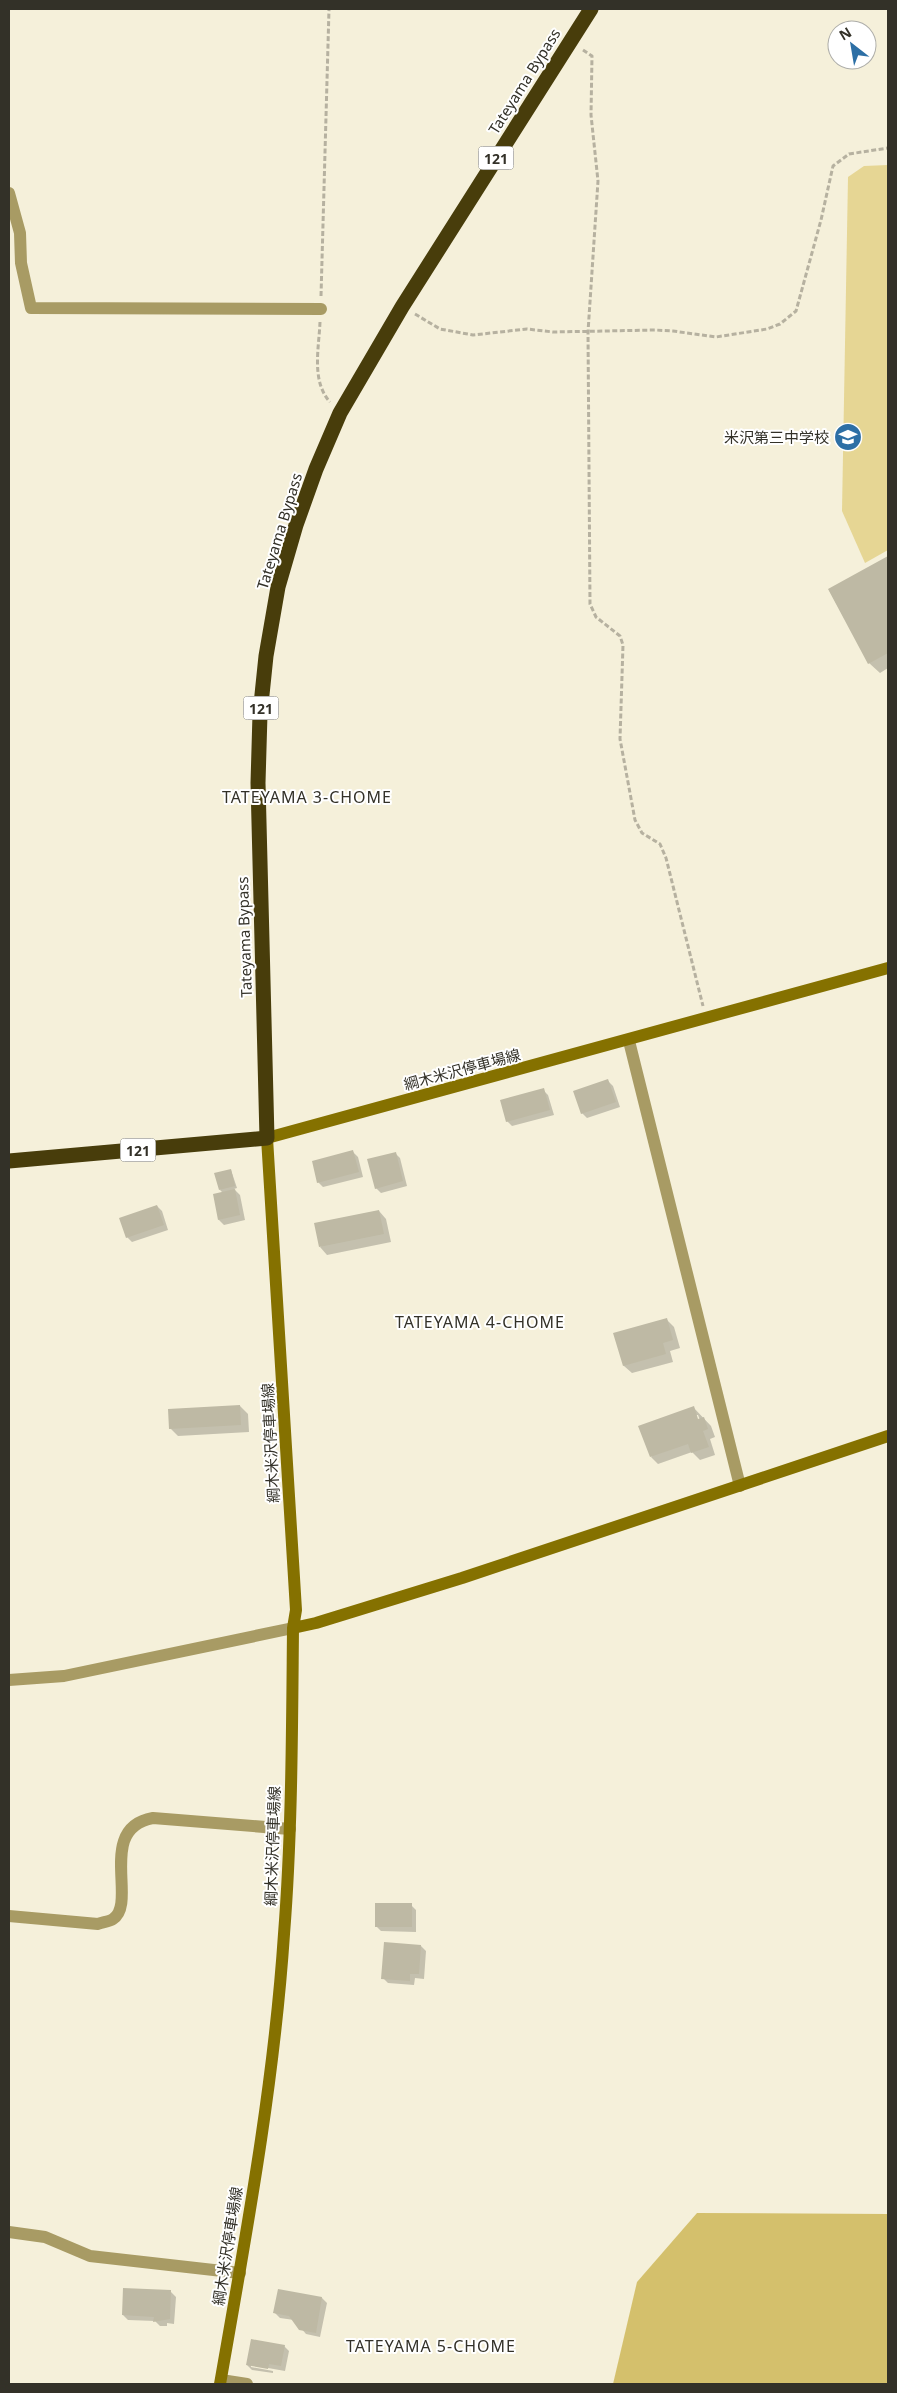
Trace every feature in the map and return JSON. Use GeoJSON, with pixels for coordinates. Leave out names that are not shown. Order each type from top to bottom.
{"type":"FeatureCollection","features":[{"type":"Feature","properties":{"kind":"highway","name":"Tateyama Bypass"},"geometry":{"type":"LineString","coordinates":[[267,1138],[258,783],[260,714],[266,656],[278,587],[299,516],[316,469],[340,413],[402,306],[591,9]]}},
{"type":"Feature","properties":{"kind":"highway","name":"121"},"geometry":{"type":"LineString","coordinates":[[9,1162],[267,1138]]}},
{"type":"Feature","properties":{"kind":"main road","name":"綱木米沢停車場線"},"geometry":{"type":"LineString","coordinates":[[220,2382],[240,2273],[276,2023],[284,1934],[290,1829],[294,1628],[296,1610],[267,1138],[629,1041],[888,968]]}},
{"type":"Feature","properties":{"kind":"main road"},"geometry":{"type":"LineString","coordinates":[[294,1628],[462,1578],[888,1436]]}},
{"type":"Feature","properties":{"kind":"street"},"geometry":{"type":"LineString","coordinates":[[9,192],[20,233],[21,263],[31,308],[320,309]]}},
{"type":"Feature","properties":{"kind":"street"},"geometry":{"type":"LineString","coordinates":[[629,1041],[740,1486]]}},
{"type":"Feature","properties":{"kind":"street"},"geometry":{"type":"LineString","coordinates":[[9,1680],[64,1676],[294,1628]]}},
{"type":"Feature","properties":{"kind":"street"},"geometry":{"type":"LineString","coordinates":[[9,1916],[98,1924],[112,1920],[118,1914],[120,1902],[125,1835],[132,1825],[142,1820],[153,1818],[290,1829]]}},
{"type":"Feature","properties":{"kind":"street"},"geometry":{"type":"LineString","coordinates":[[9,2232],[45,2237],[90,2256],[240,2273]]}},
{"type":"Feature","properties":{"kind":"street"},"geometry":{"type":"LineString","coordinates":[[220,2382],[247,2384]]}},
{"type":"Feature","properties":{"kind":"path"},"geometry":{"type":"LineString","coordinates":[[329,9],[318,379],[325,397],[340,413]]}},
{"type":"Feature","properties":{"kind":"path"},"geometry":{"type":"LineString","coordinates":[[569,42],[592,56],[591,115],[598,181],[588,332],[590,604],[596,617],[620,636],[623,645],[620,739],[635,820],[642,833],[660,844],[666,858],[706,1018]]}},
{"type":"Feature","properties":{"kind":"path"},"geometry":{"type":"LineString","coordinates":[[402,306],[440,329],[473,335],[526,329],[588,332],[674,331],[716,337],[767,329],[780,324],[796,311],[821,220],[833,166],[849,154],[888,148]]}},
{"type":"Feature","properties":{"kind":"shaded area"},"geometry":{"type":"Polygon","coordinates":[[[888,165],[888,550],[865,563],[842,511],[848,177],[864,166],[888,165]]]}},
{"type":"Feature","properties":{"kind":"shaded area"},"geometry":{"type":"Polygon","coordinates":[[[697,2213],[888,2214],[888,2384],[613,2384],[637,2282],[697,2213]]]}},
{"type":"Feature","properties":{"kind":"building"},"geometry":{"type":"Polygon","coordinates":[[[888,556],[888,653],[868,664],[828,589],[888,556]]]}},
{"type":"Feature","properties":{"kind":"building"},"geometry":{"type":"Polygon","coordinates":[[[608,1079],[616,1102],[581,1114],[573,1091],[608,1079]]]}},
{"type":"Feature","properties":{"kind":"building"},"geometry":{"type":"Polygon","coordinates":[[[544,1088],[550,1110],[506,1122],[500,1100],[544,1088]]]}},
{"type":"Feature","properties":{"kind":"building"},"geometry":{"type":"Polygon","coordinates":[[[353,1150],[359,1172],[317,1183],[312,1161],[353,1150]]]}},
{"type":"Feature","properties":{"kind":"building"},"geometry":{"type":"Polygon","coordinates":[[[396,1152],[403,1181],[375,1189],[367,1159],[396,1152]]]}},
{"type":"Feature","properties":{"kind":"building"},"geometry":{"type":"Polygon","coordinates":[[[231,1169],[235,1186],[219,1190],[214,1173],[231,1169]]]}},
{"type":"Feature","properties":{"kind":"building"},"geometry":{"type":"Polygon","coordinates":[[[235,1189],[240,1215],[218,1220],[213,1194],[235,1189]]]}},
{"type":"Feature","properties":{"kind":"building"},"geometry":{"type":"Polygon","coordinates":[[[157,1205],[164,1225],[126,1238],[119,1218],[157,1205]]]}},
{"type":"Feature","properties":{"kind":"building"},"geometry":{"type":"Polygon","coordinates":[[[379,1210],[384,1234],[319,1247],[314,1223],[379,1210]]]}},
{"type":"Feature","properties":{"kind":"building"},"geometry":{"type":"Polygon","coordinates":[[[667,1318],[673,1340],[663,1343],[666,1354],[623,1366],[613,1333],[667,1318]]]}},
{"type":"Feature","properties":{"kind":"building"},"geometry":{"type":"Polygon","coordinates":[[[240,1405],[241,1425],[169,1429],[168,1409],[240,1405]]]}},
{"type":"Feature","properties":{"kind":"building"},"geometry":{"type":"Polygon","coordinates":[[[694,1406],[698,1419],[704,1417],[708,1429],[703,1431],[709,1447],[691,1453],[688,1444],[650,1457],[638,1426],[694,1406]]]}},
{"type":"Feature","properties":{"kind":"building"},"geometry":{"type":"Polygon","coordinates":[[[375,1903],[412,1903],[412,1927],[375,1927],[375,1903]]]}},
{"type":"Feature","properties":{"kind":"building"},"geometry":{"type":"Polygon","coordinates":[[[384,1942],[421,1945],[419,1974],[410,1974],[410,1981],[381,1979],[384,1942]]]}},
{"type":"Feature","properties":{"kind":"building"},"geometry":{"type":"Polygon","coordinates":[[[123,2288],[171,2290],[170,2319],[153,2322],[154,2317],[122,2315],[123,2288]]]}},
{"type":"Feature","properties":{"kind":"building"},"geometry":{"type":"Polygon","coordinates":[[[278,2289],[322,2297],[316,2333],[299,2330],[289,2316],[273,2313],[278,2289]]]}},
{"type":"Feature","properties":{"kind":"building"},"geometry":{"type":"Polygon","coordinates":[[[251,2339],[285,2345],[281,2366],[269,2364],[268,2369],[246,2365],[251,2339]]]}},
{"type":"Feature","properties":{"kind":"place","name":"米沢第三中学校"},"geometry":{"type":"Point","coordinates":[848,437]}},
{"type":"Feature","properties":{"kind":"district","name":"TATEYAMA 3-CHOME"},"geometry":{"type":"Point","coordinates":[307,797]}},
{"type":"Feature","properties":{"kind":"district","name":"TATEYAMA 4-CHOME"},"geometry":{"type":"Point","coordinates":[480,1322]}},
{"type":"Feature","properties":{"kind":"district","name":"TATEYAMA 5-CHOME"},"geometry":{"type":"Point","coordinates":[431,2346]}}]}
